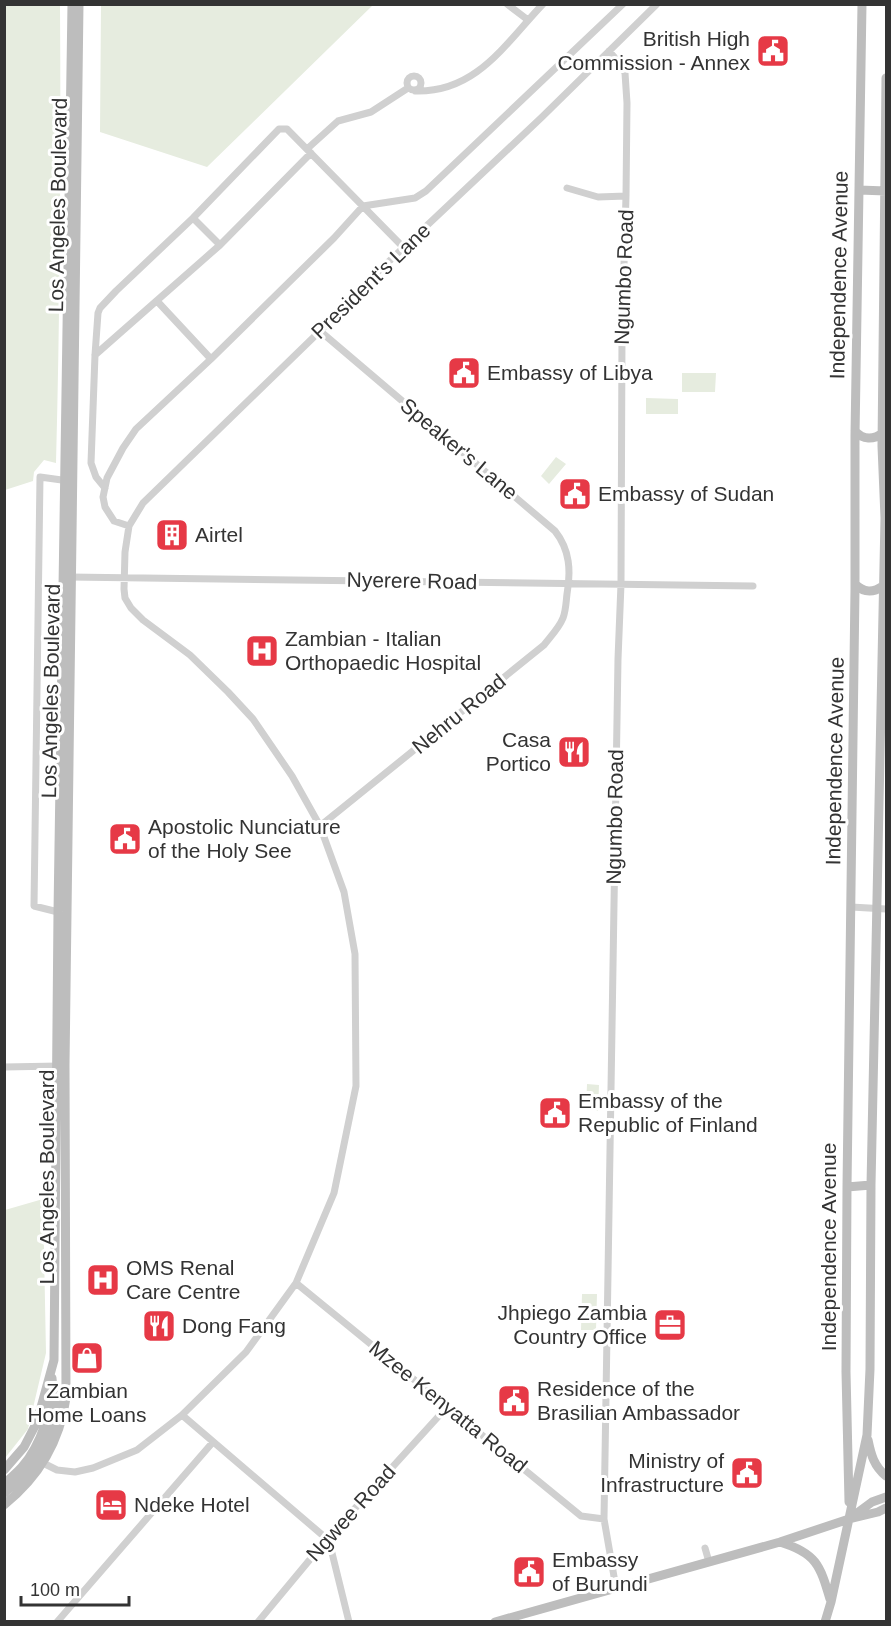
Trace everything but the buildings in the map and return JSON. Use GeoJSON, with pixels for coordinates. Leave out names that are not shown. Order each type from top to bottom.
{"type":"FeatureCollection","features":[{"type":"Feature","properties":{"kind":"main road","name":"Los Angeles Boulevard"},"geometry":{"type":"LineString","coordinates":[[69,481],[72,4]]}},
{"type":"Feature","properties":{"kind":"main road","name":"Los Angeles Boulevard"},"geometry":{"type":"LineString","coordinates":[[4,1504],[19,1491],[43,1463],[63,1419],[66,1398],[58,912],[79,4]]}},
{"type":"Feature","properties":{"kind":"main road","name":"Independence Avenue"},"geometry":{"type":"LineString","coordinates":[[849,1519],[846,1372],[847,1187],[862,4]]}},
{"type":"Feature","properties":{"kind":"main road","name":"Independence Avenue"},"geometry":{"type":"LineString","coordinates":[[825,1622],[867,1435],[870,1369],[871,1185],[881,908],[886,78]]}},
{"type":"Feature","properties":{"kind":"main road"},"geometry":{"type":"LineString","coordinates":[[859,190],[886,191]]}},
{"type":"Feature","properties":{"kind":"main road"},"geometry":{"type":"LineString","coordinates":[[855,431],[868,438],[883,433]]}},
{"type":"Feature","properties":{"kind":"main road"},"geometry":{"type":"LineString","coordinates":[[855,444],[869,439],[882,446]]}},
{"type":"Feature","properties":{"kind":"main road","name":"Los Angeles Boulevard"},"geometry":{"type":"LineString","coordinates":[[4,1470],[24,1447],[37,1422],[54,1360],[61,1066],[67,577]]}},
{"type":"Feature","properties":{"kind":"main road"},"geometry":{"type":"LineString","coordinates":[[855,584],[869,591],[884,586]]}},
{"type":"Feature","properties":{"kind":"main road"},"geometry":{"type":"LineString","coordinates":[[855,597],[869,592],[883,599]]}},
{"type":"Feature","properties":{"kind":"main road"},"geometry":{"type":"LineString","coordinates":[[847,1187],[871,1185]]}},
{"type":"Feature","properties":{"kind":"main road","name":"Los Angeles Boulevard"},"geometry":{"type":"LineString","coordinates":[[4,1484],[23,1466],[41,1434],[51,1408],[52,1372]]}},
{"type":"Feature","properties":{"kind":"main road","name":"Los Angeles Boulevard"},"geometry":{"type":"LineString","coordinates":[[4,1494],[29,1470],[48,1437],[58,1410],[66,1377]]}},
{"type":"Feature","properties":{"kind":"main road"},"geometry":{"type":"LineString","coordinates":[[867,1435],[871,1457],[886,1476]]}},
{"type":"Feature","properties":{"kind":"main road"},"geometry":{"type":"LineString","coordinates":[[849,1519],[872,1502],[886,1497]]}},
{"type":"Feature","properties":{"kind":"main road"},"geometry":{"type":"LineString","coordinates":[[495,1622],[808,1534],[886,1508]]}},
{"type":"Feature","properties":{"kind":"main road"},"geometry":{"type":"LineString","coordinates":[[780,1542],[804,1550],[812,1557],[824,1578],[831,1602]]}},
{"type":"Feature","properties":{"kind":"street"},"geometry":{"type":"LineString","coordinates":[[507,4],[528,20]]}},
{"type":"Feature","properties":{"kind":"street"},"geometry":{"type":"LineString","coordinates":[[441,89],[413,76],[409,78],[407,84],[411,89],[427,91],[441,89],[477,73],[543,4]]}},
{"type":"Feature","properties":{"kind":"street"},"geometry":{"type":"LineString","coordinates":[[129,526],[114,521],[105,507],[103,497],[107,478],[136,429],[211,359],[334,238],[363,206],[415,198],[426,191],[623,4]]}},
{"type":"Feature","properties":{"kind":"street","name":"President's Lane"},"geometry":{"type":"LineString","coordinates":[[43,1463],[57,1470],[75,1472],[93,1468],[137,1450],[182,1415],[246,1352],[296,1283],[334,1193],[356,1086],[355,954],[344,892],[320,826],[292,776],[253,719],[190,655],[143,620],[131,608],[125,598],[124,578],[129,526],[142,503],[320,331],[366,283],[657,4]]}},
{"type":"Feature","properties":{"kind":"street","name":"Ngumbo Road"},"geometry":{"type":"LineString","coordinates":[[609,51],[622,66],[626,82],[621,584],[604,1519],[616,1588]]}},
{"type":"Feature","properties":{"kind":"street"},"geometry":{"type":"LineString","coordinates":[[95,355],[220,245],[338,121],[371,112],[420,86],[419,79]]}},
{"type":"Feature","properties":{"kind":"street"},"geometry":{"type":"LineString","coordinates":[[105,488],[96,477],[92,463],[95,355],[100,308],[193,218],[279,129],[287,129],[404,248]]}},
{"type":"Feature","properties":{"kind":"street"},"geometry":{"type":"LineString","coordinates":[[567,188],[598,197],[626,196]]}},
{"type":"Feature","properties":{"kind":"street"},"geometry":{"type":"LineString","coordinates":[[193,218],[220,245]]}},
{"type":"Feature","properties":{"kind":"street"},"geometry":{"type":"LineString","coordinates":[[157,301],[211,359]]}},
{"type":"Feature","properties":{"kind":"street","name":"Speaker's Lane"},"geometry":{"type":"LineString","coordinates":[[320,331],[555,531],[567,551],[570,565],[569,584]]}},
{"type":"Feature","properties":{"kind":"street"},"geometry":{"type":"LineString","coordinates":[[58,912],[34,906],[40,477],[69,481]]}},
{"type":"Feature","properties":{"kind":"street","name":"Nyerere Road"},"geometry":{"type":"LineString","coordinates":[[67,577],[753,586]]}},
{"type":"Feature","properties":{"kind":"street","name":"Nehru Road"},"geometry":{"type":"LineString","coordinates":[[320,826],[544,645],[556,632],[562,620],[569,584]]}},
{"type":"Feature","properties":{"kind":"street"},"geometry":{"type":"LineString","coordinates":[[851,907],[881,908]]}},
{"type":"Feature","properties":{"kind":"street"},"geometry":{"type":"LineString","coordinates":[[4,1067],[61,1066]]}},
{"type":"Feature","properties":{"kind":"street","name":"Mzee Kenyatta Road"},"geometry":{"type":"LineString","coordinates":[[296,1283],[581,1516],[604,1519]]}},
{"type":"Feature","properties":{"kind":"street","name":"Ngwee Road"},"geometry":{"type":"LineString","coordinates":[[258,1622],[327,1539],[447,1407]]}},
{"type":"Feature","properties":{"kind":"street"},"geometry":{"type":"LineString","coordinates":[[182,1415],[327,1539],[349,1622]]}},
{"type":"Feature","properties":{"kind":"street"},"geometry":{"type":"LineString","coordinates":[[57,1622],[213,1442]]}},
{"type":"Feature","properties":{"kind":"street"},"geometry":{"type":"LineString","coordinates":[[705,1548],[709,1562]]}},
{"type":"Feature","properties":{"kind":"shaded area"},"geometry":{"type":"Polygon","coordinates":[[[5,4],[60,5],[60,119],[56,463],[44,460],[34,472],[33,481],[5,490],[5,4]]]}},
{"type":"Feature","properties":{"kind":"shaded area"},"geometry":{"type":"Polygon","coordinates":[[[101,4],[373,5],[207,167],[100,132],[101,4]]]}},
{"type":"Feature","properties":{"kind":"shaded area"},"geometry":{"type":"Polygon","coordinates":[[[682,373],[716,373],[715,392],[682,392],[682,373]]]}},
{"type":"Feature","properties":{"kind":"shaded area"},"geometry":{"type":"Polygon","coordinates":[[[646,398],[678,399],[678,414],[646,414],[646,398]]]}},
{"type":"Feature","properties":{"kind":"shaded area"},"geometry":{"type":"Polygon","coordinates":[[[556,457],[566,464],[549,484],[541,476],[556,457]]]}},
{"type":"Feature","properties":{"kind":"shaded area"},"geometry":{"type":"Polygon","coordinates":[[[587,1084],[599,1085],[598,1111],[586,1110],[587,1084]]]}},
{"type":"Feature","properties":{"kind":"shaded area"},"geometry":{"type":"Polygon","coordinates":[[[43,1199],[46,1353],[28,1429],[5,1458],[5,1210],[43,1199]]]}},
{"type":"Feature","properties":{"kind":"shaded area"},"geometry":{"type":"Polygon","coordinates":[[[582,1294],[597,1294],[596,1330],[581,1330],[582,1294]]]}},
{"type":"Feature","properties":{"kind":"place","name":"British High Commission - Annex"},"geometry":{"type":"Point","coordinates":[773,51]}},
{"type":"Feature","properties":{"kind":"place","name":"Embassy of Libya"},"geometry":{"type":"Point","coordinates":[464,373]}},
{"type":"Feature","properties":{"kind":"place","name":"Embassy of Sudan"},"geometry":{"type":"Point","coordinates":[575,494]}},
{"type":"Feature","properties":{"kind":"place","name":"Airtel"},"geometry":{"type":"Point","coordinates":[172,535]}},
{"type":"Feature","properties":{"kind":"place","name":"Zambian - Italian Orthopaedic Hospital"},"geometry":{"type":"Point","coordinates":[262,651]}},
{"type":"Feature","properties":{"kind":"place","name":"Casa Portico"},"geometry":{"type":"Point","coordinates":[574,752]}},
{"type":"Feature","properties":{"kind":"place","name":"Apostolic Nunciature of the Holy See"},"geometry":{"type":"Point","coordinates":[125,839]}},
{"type":"Feature","properties":{"kind":"place","name":"Embassy of the Republic of Finland"},"geometry":{"type":"Point","coordinates":[555,1113]}},
{"type":"Feature","properties":{"kind":"place","name":"OMS Renal Care Centre"},"geometry":{"type":"Point","coordinates":[103,1280]}},
{"type":"Feature","properties":{"kind":"place","name":"Jhpiego Zambia Country Office"},"geometry":{"type":"Point","coordinates":[670,1325]}},
{"type":"Feature","properties":{"kind":"place","name":"Dong Fang"},"geometry":{"type":"Point","coordinates":[159,1326]}},
{"type":"Feature","properties":{"kind":"place","name":"Zambian Home Loans"},"geometry":{"type":"Point","coordinates":[87,1358]}},
{"type":"Feature","properties":{"kind":"place","name":"Residence of the Brasilian Ambassador"},"geometry":{"type":"Point","coordinates":[514,1401]}},
{"type":"Feature","properties":{"kind":"place","name":"Ministry of Infrastructure"},"geometry":{"type":"Point","coordinates":[747,1473]}},
{"type":"Feature","properties":{"kind":"place","name":"Ndeke Hotel"},"geometry":{"type":"Point","coordinates":[111,1505]}},
{"type":"Feature","properties":{"kind":"place","name":"Embassy of Burundi"},"geometry":{"type":"Point","coordinates":[529,1572]}}]}
